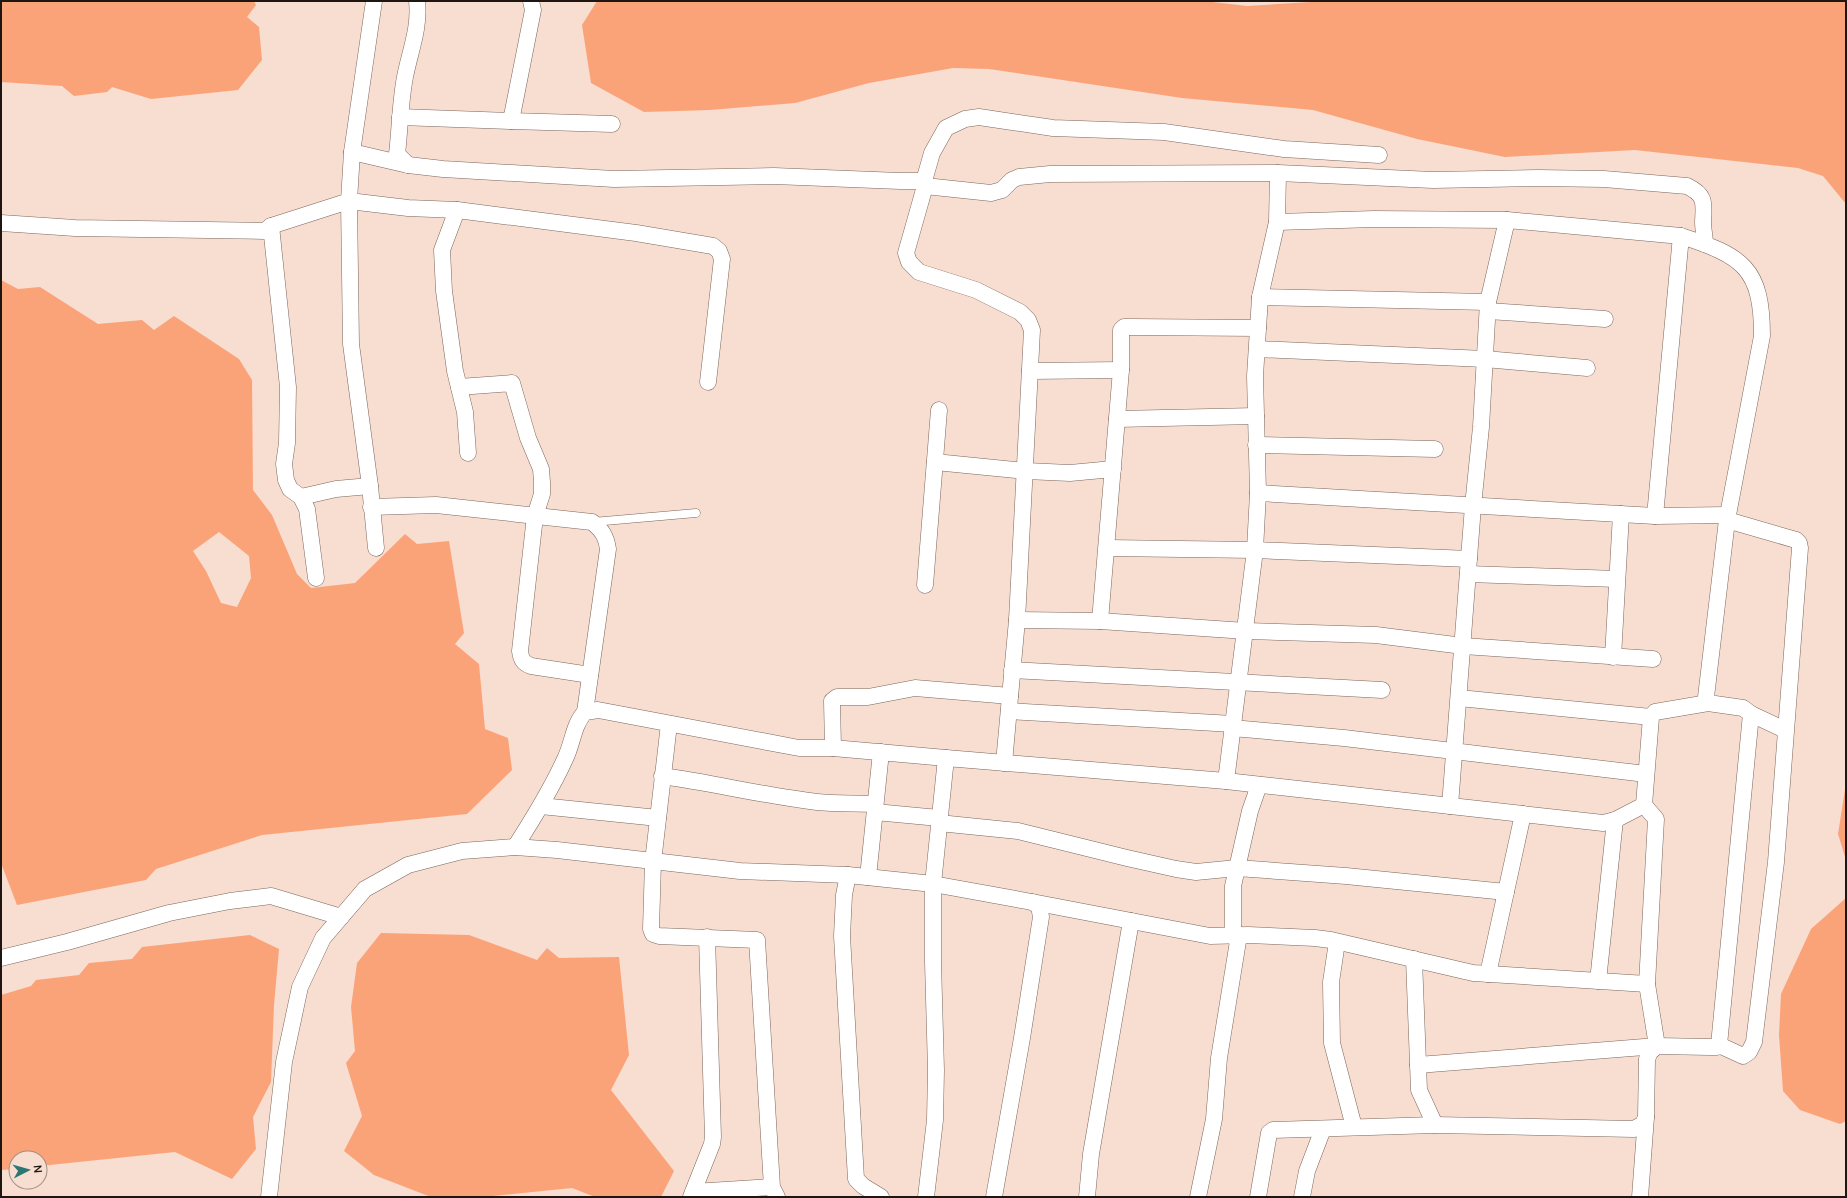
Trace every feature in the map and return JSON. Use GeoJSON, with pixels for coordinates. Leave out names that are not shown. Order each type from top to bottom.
{"type":"FeatureCollection","features":[{"type":"Feature","properties":{"kind":"street"},"geometry":{"type":"LineString","coordinates":[[374,1],[352,152],[349,201],[351,344],[370,486],[376,548]]}},
{"type":"Feature","properties":{"kind":"street"},"geometry":{"type":"LineString","coordinates":[[408,165],[397,154],[405,76],[418,26],[417,1]]}},
{"type":"Feature","properties":{"kind":"street"},"geometry":{"type":"LineString","coordinates":[[511,121],[528,42],[533,10],[531,1]]}},
{"type":"Feature","properties":{"kind":"street"},"geometry":{"type":"LineString","coordinates":[[1004,763],[1017,620],[1026,471],[1032,330],[1028,320],[1020,312],[976,290],[919,272],[909,262],[906,253],[932,153],[946,128],[965,119],[979,117],[1053,128],[1164,132],[1284,149],[1379,155]]}},
{"type":"Feature","properties":{"kind":"street"},"geometry":{"type":"LineString","coordinates":[[400,118],[612,124]]}},
{"type":"Feature","properties":{"kind":"street"},"geometry":{"type":"LineString","coordinates":[[352,152],[408,165],[444,169],[614,178],[774,176],[924,183],[990,193],[1002,190],[1012,180],[1026,175],[1278,173],[1433,180],[1538,178],[1604,180],[1687,186],[1696,190],[1704,202],[1705,212],[1703,223],[1705,244]]}},
{"type":"Feature","properties":{"kind":"street"},"geometry":{"type":"LineString","coordinates":[[1226,781],[1255,550],[1258,493],[1256,416],[1258,328],[1260,297],[1277,222],[1278,173]]}},
{"type":"Feature","properties":{"kind":"street"},"geometry":{"type":"LineString","coordinates":[[1,223],[75,228],[266,231],[271,226],[349,201],[408,208],[457,210],[636,233],[713,246],[719,251],[722,259],[708,382]]}},
{"type":"Feature","properties":{"kind":"street"},"geometry":{"type":"LineString","coordinates":[[457,210],[442,250],[444,291],[455,371],[465,412],[468,453]]}},
{"type":"Feature","properties":{"kind":"street"},"geometry":{"type":"LineString","coordinates":[[1277,222],[1374,219],[1507,220],[1681,236],[1705,244],[1734,257],[1751,274],[1759,294],[1762,312],[1762,336],[1728,518],[1706,697],[1708,703]]}},
{"type":"Feature","properties":{"kind":"street"},"geometry":{"type":"LineString","coordinates":[[1450,806],[1468,567],[1481,426],[1488,307],[1507,220]]}},
{"type":"Feature","properties":{"kind":"street"},"geometry":{"type":"LineString","coordinates":[[271,226],[288,387],[287,443],[284,464],[286,480],[290,489],[301,498],[307,509],[316,578]]}},
{"type":"Feature","properties":{"kind":"street"},"geometry":{"type":"LineString","coordinates":[[1655,516],[1681,236]]}},
{"type":"Feature","properties":{"kind":"street"},"geometry":{"type":"LineString","coordinates":[[1260,297],[1488,307],[1604,319]]}},
{"type":"Feature","properties":{"kind":"street"},"geometry":{"type":"LineString","coordinates":[[1100,621],[1121,370],[1121,330],[1124,327],[1258,328]]}},
{"type":"Feature","properties":{"kind":"street"},"geometry":{"type":"LineString","coordinates":[[1257,349],[1485,359],[1588,368]]}},
{"type":"Feature","properties":{"kind":"street"},"geometry":{"type":"LineString","coordinates":[[1030,371],[1121,370]]}},
{"type":"Feature","properties":{"kind":"street"},"geometry":{"type":"LineString","coordinates":[[459,387],[509,382],[514,386],[528,438],[541,469],[542,494],[535,516],[520,651],[521,657],[525,663],[531,666],[590,675]]}},
{"type":"Feature","properties":{"kind":"street"},"geometry":{"type":"LineString","coordinates":[[925,585],[939,410]]}},
{"type":"Feature","properties":{"kind":"street"},"geometry":{"type":"LineString","coordinates":[[1117,419],[1256,416]]}},
{"type":"Feature","properties":{"kind":"street"},"geometry":{"type":"LineString","coordinates":[[1256,445],[1435,450]]}},
{"type":"Feature","properties":{"kind":"street"},"geometry":{"type":"LineString","coordinates":[[935,462],[1026,471],[1070,472],[1113,469]]}},
{"type":"Feature","properties":{"kind":"street"},"geometry":{"type":"LineString","coordinates":[[301,498],[336,489],[370,486]]}},
{"type":"Feature","properties":{"kind":"street"},"geometry":{"type":"LineString","coordinates":[[1258,493],[1655,516],[1728,518],[1796,540],[1799,543],[1776,862],[1754,1042],[1749,1052],[1743,1056],[1719,1045],[1716,1047],[1657,1046],[1418,1065]]}},
{"type":"Feature","properties":{"kind":"street"},"geometry":{"type":"LineString","coordinates":[[371,507],[436,504],[592,522],[602,530],[607,541],[608,548],[585,712],[578,720],[566,758],[541,806],[515,847]]}},
{"type":"Feature","properties":{"kind":"street"},"geometry":{"type":"LineString","coordinates":[[1613,657],[1622,514]]}},
{"type":"Feature","properties":{"kind":"street"},"geometry":{"type":"LineString","coordinates":[[1106,548],[1255,550],[1617,579]]}},
{"type":"Feature","properties":{"kind":"street"},"geometry":{"type":"LineString","coordinates":[[1017,620],[1100,621],[1246,631],[1376,636],[1462,646],[1653,659]]}},
{"type":"Feature","properties":{"kind":"street"},"geometry":{"type":"LineString","coordinates":[[1012,670],[1382,690]]}},
{"type":"Feature","properties":{"kind":"street"},"geometry":{"type":"LineString","coordinates":[[833,748],[832,701],[837,698],[868,696],[915,688],[1009,703],[1344,738],[1646,774]]}},
{"type":"Feature","properties":{"kind":"street"},"geometry":{"type":"LineString","coordinates":[[1459,698],[1651,717]]}},
{"type":"Feature","properties":{"kind":"street"},"geometry":{"type":"LineString","coordinates":[[1657,1046],[1647,984],[1656,820],[1644,805],[1651,717],[1655,712],[1708,703],[1743,708],[1751,714],[1786,730]]}},
{"type":"Feature","properties":{"kind":"street"},"geometry":{"type":"LineString","coordinates":[[585,712],[598,710],[799,748],[833,748],[1226,781],[1603,822],[1615,820],[1644,805]]}},
{"type":"Feature","properties":{"kind":"street"},"geometry":{"type":"LineString","coordinates":[[1719,1045],[1751,714]]}},
{"type":"Feature","properties":{"kind":"street"},"geometry":{"type":"LineString","coordinates":[[669,724],[653,862],[651,928],[653,934],[659,936],[707,937],[755,939],[758,943],[775,1192],[692,1194],[712,1144],[707,937]]}},
{"type":"Feature","properties":{"kind":"street"},"geometry":{"type":"LineString","coordinates":[[868,877],[881,752]]}},
{"type":"Feature","properties":{"kind":"street"},"geometry":{"type":"LineString","coordinates":[[926,1197],[935,1120],[936,1070],[933,962],[933,884],[946,758]]}},
{"type":"Feature","properties":{"kind":"street"},"geometry":{"type":"LineString","coordinates":[[662,776],[703,782],[781,797],[875,808],[939,820],[1018,831],[1176,869],[1196,872],[1237,868],[1346,876],[1506,892]]}},
{"type":"Feature","properties":{"kind":"street"},"geometry":{"type":"LineString","coordinates":[[1198,1197],[1214,1119],[1219,1058],[1236,935],[1233,886],[1250,811],[1259,785]]}},
{"type":"Feature","properties":{"kind":"street"},"geometry":{"type":"LineString","coordinates":[[541,806],[658,818]]}},
{"type":"Feature","properties":{"kind":"street"},"geometry":{"type":"LineString","coordinates":[[1488,974],[1523,814]]}},
{"type":"Feature","properties":{"kind":"street"},"geometry":{"type":"LineString","coordinates":[[1598,981],[1615,820]]}},
{"type":"Feature","properties":{"kind":"street"},"geometry":{"type":"LineString","coordinates":[[269,1197],[284,1062],[300,987],[323,938],[365,889],[408,865],[462,851],[515,847],[557,850],[740,872],[848,875],[933,884],[1210,936],[1236,935],[1315,938],[1473,973],[1647,984]]}},
{"type":"Feature","properties":{"kind":"street"},"geometry":{"type":"LineString","coordinates":[[848,875],[844,895],[842,936],[856,1179],[863,1186],[881,1197]]}},
{"type":"Feature","properties":{"kind":"street"},"geometry":{"type":"LineString","coordinates":[[1,958],[67,942],[169,913],[257,897],[271,896],[341,917]]}},
{"type":"Feature","properties":{"kind":"street"},"geometry":{"type":"LineString","coordinates":[[994,1197],[1022,1038],[1041,917],[1039,906],[1032,902]]}},
{"type":"Feature","properties":{"kind":"street"},"geometry":{"type":"LineString","coordinates":[[1087,1197],[1091,1154],[1131,921]]}},
{"type":"Feature","properties":{"kind":"street"},"geometry":{"type":"LineString","coordinates":[[1337,942],[1331,982],[1332,1043],[1354,1127]]}},
{"type":"Feature","properties":{"kind":"street"},"geometry":{"type":"LineString","coordinates":[[1414,959],[1419,1090],[1435,1125]]}},
{"type":"Feature","properties":{"kind":"street"},"geometry":{"type":"LineString","coordinates":[[1640,1197],[1646,1117],[1647,1059],[1650,1052],[1657,1046]]}},
{"type":"Feature","properties":{"kind":"street"},"geometry":{"type":"LineString","coordinates":[[1258,1197],[1271,1131],[1435,1125],[1634,1129],[1643,1124],[1646,1117]]}},
{"type":"Feature","properties":{"kind":"street"},"geometry":{"type":"LineString","coordinates":[[1302,1197],[1307,1172],[1323,1128]]}},
{"type":"Feature","properties":{"kind":"lane"},"geometry":{"type":"LineString","coordinates":[[592,522],[696,513]]}},
{"type":"Feature","properties":{"kind":"shaded area"},"geometry":{"type":"Polygon","coordinates":[[[1,1],[254,1],[256,5],[247,17],[259,27],[262,60],[238,90],[151,99],[112,87],[107,92],[74,96],[62,86],[1,82],[1,1]]]}},
{"type":"Feature","properties":{"kind":"shaded area"},"geometry":{"type":"Polygon","coordinates":[[[597,1],[1204,1],[1247,6],[1328,1],[1846,1],[1846,204],[1823,176],[1798,168],[1635,150],[1505,157],[1417,139],[1313,110],[1182,98],[989,69],[953,68],[869,83],[795,103],[710,110],[644,112],[591,83],[582,25],[597,1]]]}},
{"type":"Feature","properties":{"kind":"shaded area"},"geometry":{"type":"Polygon","coordinates":[[[1,280],[18,289],[40,287],[98,324],[142,320],[154,330],[174,316],[239,359],[252,380],[253,490],[272,515],[297,574],[311,588],[355,583],[405,534],[417,544],[449,541],[464,633],[455,644],[479,664],[485,729],[508,738],[512,770],[467,814],[262,835],[156,869],[146,880],[17,905],[1,863],[1,280]],[[219,532],[193,551],[206,571],[221,603],[237,607],[251,578],[249,556],[219,532]]]}},
{"type":"Feature","properties":{"kind":"shaded area"},"geometry":{"type":"Polygon","coordinates":[[[1846,783],[1846,860],[1838,834],[1846,783]]]}},
{"type":"Feature","properties":{"kind":"shaded area"},"geometry":{"type":"Polygon","coordinates":[[[1846,898],[1846,1121],[1840,1124],[1800,1110],[1783,1091],[1779,1035],[1781,994],[1811,929],[1846,898]]]}},
{"type":"Feature","properties":{"kind":"shaded area"},"geometry":{"type":"Polygon","coordinates":[[[381,933],[469,935],[537,960],[547,948],[559,958],[619,957],[629,1055],[611,1090],[674,1171],[661,1197],[595,1197],[572,1188],[484,1197],[431,1197],[374,1175],[344,1151],[362,1116],[346,1063],[355,1051],[351,1007],[357,963],[381,933]]]}},
{"type":"Feature","properties":{"kind":"shaded area"},"geometry":{"type":"Polygon","coordinates":[[[250,935],[279,949],[274,1005],[271,1082],[253,1117],[256,1149],[232,1179],[175,1152],[48,1165],[48,1150],[8,1150],[8,1170],[1,1170],[1,995],[31,986],[36,980],[79,975],[89,963],[132,959],[142,947],[250,935]]]}}]}
